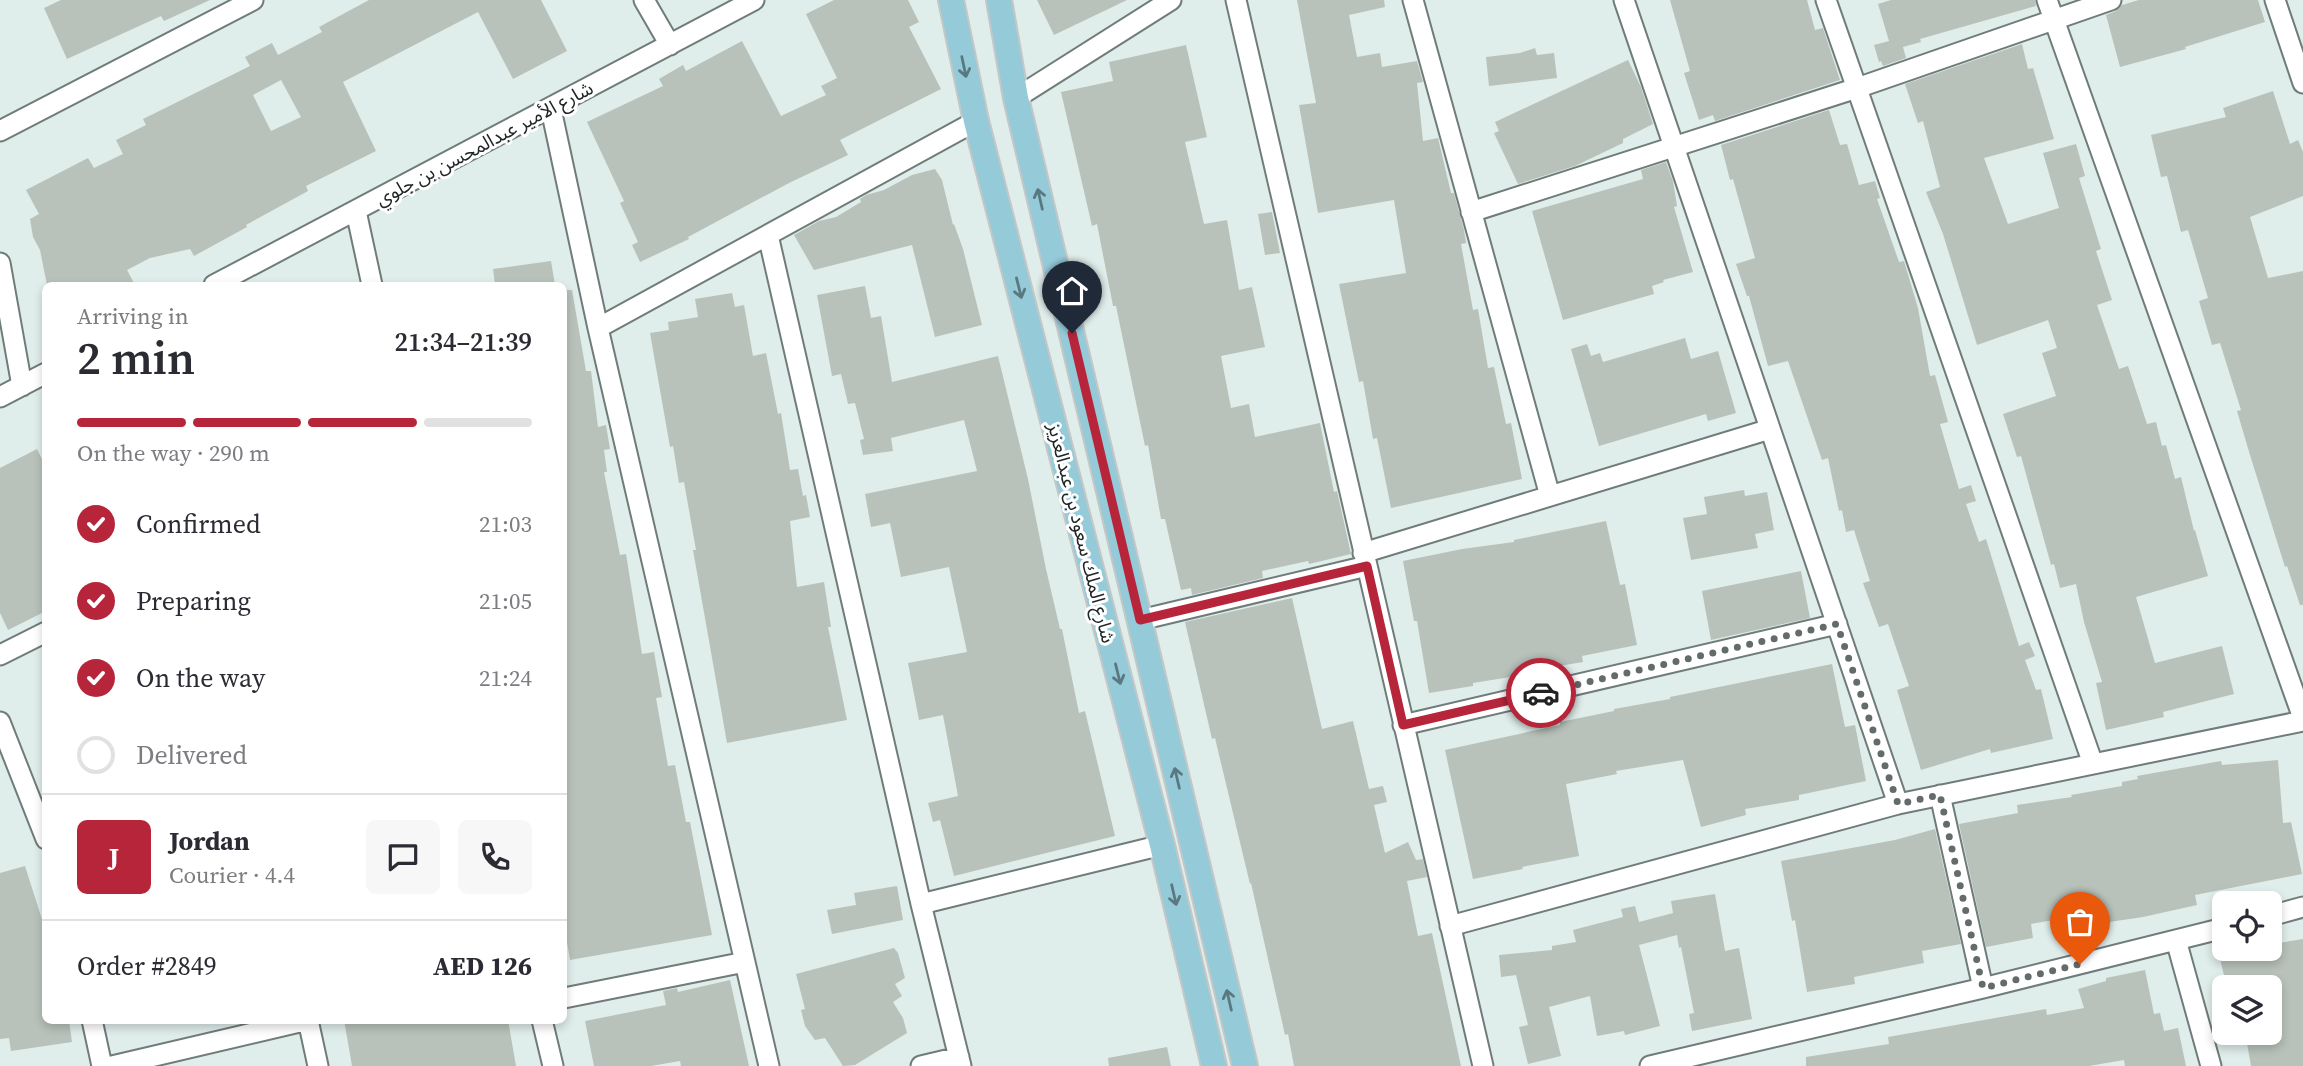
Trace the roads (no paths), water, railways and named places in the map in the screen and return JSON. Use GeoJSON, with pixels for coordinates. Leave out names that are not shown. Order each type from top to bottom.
{"type":"FeatureCollection","features":[{"type":"Feature","properties":{"kind":"main road","name":"شارع الملك سعود بن عبدالعزيز"},"geometry":{"type":"LineString","coordinates":[[951,0],[976,121],[1162,845],[1214,1066]]}},
{"type":"Feature","properties":{"kind":"main road","name":"شارع الملك سعود بن عبدالعزيز"},"geometry":{"type":"LineString","coordinates":[[999,0],[1016,98],[1245,1066]]}},
{"type":"Feature","properties":{"kind":"street"},"geometry":{"type":"LineString","coordinates":[[0,131],[253,0]]}},
{"type":"Feature","properties":{"kind":"street"},"geometry":{"type":"LineString","coordinates":[[644,0],[670,45]]}},
{"type":"Feature","properties":{"kind":"street","name":"شارع الأمير عبدالمحسن بن جلوي"},"geometry":{"type":"LineString","coordinates":[[220,282],[754,0]]}},
{"type":"Feature","properties":{"kind":"street"},"geometry":{"type":"LineString","coordinates":[[1016,98],[1171,0]]}},
{"type":"Feature","properties":{"kind":"street"},"geometry":{"type":"LineString","coordinates":[[1236,0],[1483,1066]]}},
{"type":"Feature","properties":{"kind":"street"},"geometry":{"type":"LineString","coordinates":[[1413,0],[1550,496]]}},
{"type":"Feature","properties":{"kind":"street"},"geometry":{"type":"LineString","coordinates":[[1624,0],[1898,804]]}},
{"type":"Feature","properties":{"kind":"street"},"geometry":{"type":"LineString","coordinates":[[1826,0],[2092,764]]}},
{"type":"Feature","properties":{"kind":"street"},"geometry":{"type":"LineString","coordinates":[[1471,212],[1857,88],[2050,9],[2111,0]]}},
{"type":"Feature","properties":{"kind":"street"},"geometry":{"type":"LineString","coordinates":[[2275,0],[2303,83]]}},
{"type":"Feature","properties":{"kind":"street"},"geometry":{"type":"LineString","coordinates":[[1450,926],[1898,804],[2303,720],[2050,9]]}},
{"type":"Feature","properties":{"kind":"street"},"geometry":{"type":"LineString","coordinates":[[551,109],[598,328],[769,1066]]}},
{"type":"Feature","properties":{"kind":"street"},"geometry":{"type":"LineString","coordinates":[[598,328],[976,121]]}},
{"type":"Feature","properties":{"kind":"street"},"geometry":{"type":"LineString","coordinates":[[356,211],[371,282]]}},
{"type":"Feature","properties":{"kind":"street"},"geometry":{"type":"LineString","coordinates":[[768,235],[921,904],[960,1062],[921,1066]]}},
{"type":"Feature","properties":{"kind":"street"},"geometry":{"type":"LineString","coordinates":[[0,262],[22,386]]}},
{"type":"Feature","properties":{"kind":"street"},"geometry":{"type":"LineString","coordinates":[[0,397],[42,375]]}},
{"type":"Feature","properties":{"kind":"street"},"geometry":{"type":"LineString","coordinates":[[1140,620],[1365,560],[1550,496],[1770,429]]}},
{"type":"Feature","properties":{"kind":"street"},"geometry":{"type":"LineString","coordinates":[[1403,725],[1837,624]]}},
{"type":"Feature","properties":{"kind":"street"},"geometry":{"type":"LineString","coordinates":[[0,655],[42,634]]}},
{"type":"Feature","properties":{"kind":"street"},"geometry":{"type":"LineString","coordinates":[[0,722],[42,829]]}},
{"type":"Feature","properties":{"kind":"street"},"geometry":{"type":"LineString","coordinates":[[1940,795],[1983,988]]}},
{"type":"Feature","properties":{"kind":"street"},"geometry":{"type":"LineString","coordinates":[[921,904],[1162,845]]}},
{"type":"Feature","properties":{"kind":"street"},"geometry":{"type":"LineString","coordinates":[[2282,913],[2303,907]]}},
{"type":"Feature","properties":{"kind":"street"},"geometry":{"type":"LineString","coordinates":[[1650,1066],[1683,1062],[2212,931]]}},
{"type":"Feature","properties":{"kind":"street"},"geometry":{"type":"LineString","coordinates":[[2176,940],[2211,1066]]}},
{"type":"Feature","properties":{"kind":"street"},"geometry":{"type":"LineString","coordinates":[[567,997],[745,962]]}},
{"type":"Feature","properties":{"kind":"street"},"geometry":{"type":"LineString","coordinates":[[93,1024],[102,1066]]}},
{"type":"Feature","properties":{"kind":"street"},"geometry":{"type":"LineString","coordinates":[[112,1066],[291,1024]]}},
{"type":"Feature","properties":{"kind":"street"},"geometry":{"type":"LineString","coordinates":[[309,1024],[318,1066]]}},
{"type":"Feature","properties":{"kind":"street"},"geometry":{"type":"LineString","coordinates":[[543,1024],[554,1066]]}}]}
